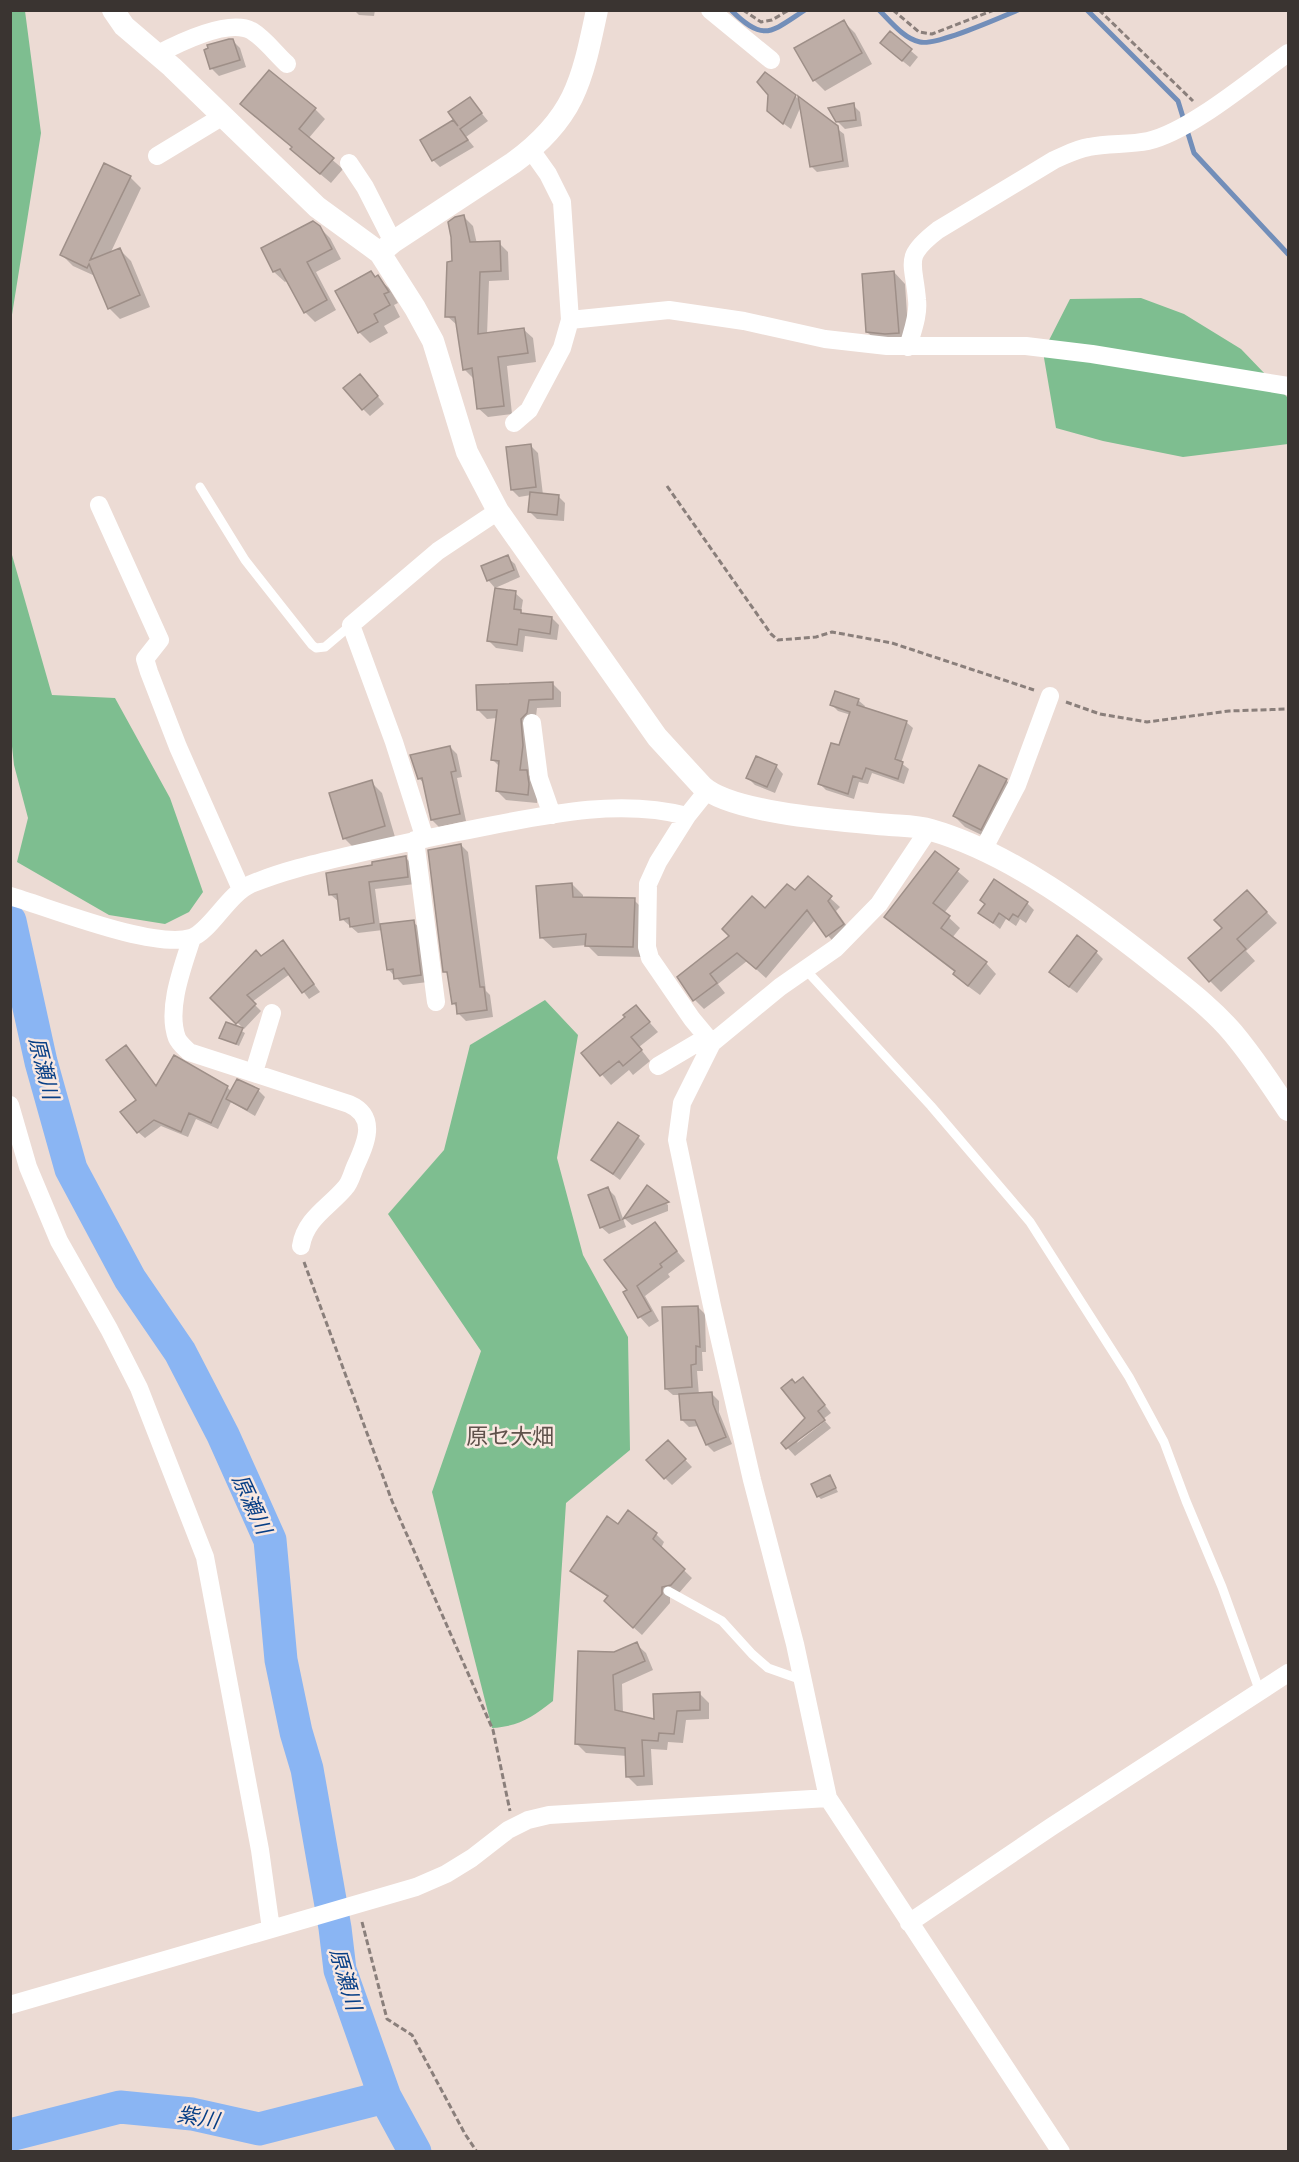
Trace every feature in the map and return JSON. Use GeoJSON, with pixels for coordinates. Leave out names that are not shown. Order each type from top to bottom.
{"type":"FeatureCollection","features":[{"type":"Feature","properties":{"kind":"street"},"geometry":{"type":"LineString","coordinates":[[113,10],[124,26],[158,54],[317,207],[386,248]]}},
{"type":"Feature","properties":{"kind":"street"},"geometry":{"type":"LineString","coordinates":[[386,248],[531,150],[567,111],[586,62],[597,10]]}},
{"type":"Feature","properties":{"kind":"street"},"geometry":{"type":"LineString","coordinates":[[710,10],[771,60]]}},
{"type":"Feature","properties":{"kind":"street"},"geometry":{"type":"LineString","coordinates":[[158,54],[207,33],[228,28],[241,28],[252,31],[287,64]]}},
{"type":"Feature","properties":{"kind":"street"},"geometry":{"type":"LineString","coordinates":[[908,346],[918,300],[911,267],[914,253],[921,243],[947,224],[1054,160],[1074,151],[1089,147],[1148,141],[1166,135],[1200,116],[1288,53]]}},
{"type":"Feature","properties":{"kind":"street"},"geometry":{"type":"LineString","coordinates":[[157,156],[223,116]]}},
{"type":"Feature","properties":{"kind":"street"},"geometry":{"type":"LineString","coordinates":[[514,423],[529,410],[562,348],[570,320],[562,202],[548,174],[531,150]]}},
{"type":"Feature","properties":{"kind":"street"},"geometry":{"type":"LineString","coordinates":[[349,163],[364,187],[386,248],[433,341],[467,452],[498,512],[657,737],[707,791],[734,803],[764,810],[929,829],[983,850],[1021,869],[1113,931],[1199,998],[1232,1032],[1288,1110]]}},
{"type":"Feature","properties":{"kind":"street"},"geometry":{"type":"LineString","coordinates":[[570,320],[669,310],[744,321],[825,339],[887,346],[1026,346],[1092,354],[1288,386]]}},
{"type":"Feature","properties":{"kind":"street"},"geometry":{"type":"LineString","coordinates":[[99,505],[160,640],[145,659],[149,672],[178,747],[241,888]]}},
{"type":"Feature","properties":{"kind":"street"},"geometry":{"type":"LineString","coordinates":[[436,1002],[420,839],[394,742],[351,625],[438,551],[498,512]]}},
{"type":"Feature","properties":{"kind":"street"},"geometry":{"type":"LineString","coordinates":[[983,850],[1017,785],[1050,696]]}},
{"type":"Feature","properties":{"kind":"street"},"geometry":{"type":"LineString","coordinates":[[532,723],[539,778],[552,815]]}},
{"type":"Feature","properties":{"kind":"street"},"geometry":{"type":"LineString","coordinates":[[707,791],[687,816],[658,861],[648,884],[647,947],[650,958],[709,1040]]}},
{"type":"Feature","properties":{"kind":"street"},"geometry":{"type":"LineString","coordinates":[[10,896],[120,931],[175,940],[192,938],[241,888],[280,872],[420,839],[552,815],[606,809],[666,811],[687,816]]}},
{"type":"Feature","properties":{"kind":"street"},"geometry":{"type":"LineString","coordinates":[[658,1066],[709,1040],[836,948],[879,904],[929,829]]}},
{"type":"Feature","properties":{"kind":"street"},"geometry":{"type":"LineString","coordinates":[[192,938],[175,1002],[173,1023],[178,1040],[189,1052],[360,1109],[367,1121],[368,1133],[363,1151],[346,1187],[309,1224],[302,1246]]}},
{"type":"Feature","properties":{"kind":"street"},"geometry":{"type":"LineString","coordinates":[[254,1072],[272,1013]]}},
{"type":"Feature","properties":{"kind":"street"},"geometry":{"type":"LineString","coordinates":[[709,1040],[682,1103],[677,1140],[746,1457],[795,1644],[828,1798],[1061,2151]]}},
{"type":"Feature","properties":{"kind":"street"},"geometry":{"type":"LineString","coordinates":[[10,1105],[19,1169],[109,1329],[138,1388],[205,1557],[275,1928]]}},
{"type":"Feature","properties":{"kind":"street"},"geometry":{"type":"LineString","coordinates":[[909,1923],[1051,1827],[1288,1673]]}},
{"type":"Feature","properties":{"kind":"street"},"geometry":{"type":"LineString","coordinates":[[10,2005],[416,1887],[446,1874],[513,1827],[528,1820],[549,1815],[828,1798]]}},
{"type":"Feature","properties":{"kind":"lane"},"geometry":{"type":"LineString","coordinates":[[200,487],[245,560],[312,645],[316,648],[325,647],[351,625]]}},
{"type":"Feature","properties":{"kind":"lane"},"geometry":{"type":"LineString","coordinates":[[805,969],[931,1106],[1030,1222],[1129,1377],[1164,1442],[1222,1587],[1260,1692]]}},
{"type":"Feature","properties":{"kind":"lane"},"geometry":{"type":"LineString","coordinates":[[668,1591],[722,1621],[768,1668],[802,1680]]}},
{"type":"Feature","properties":{"kind":"path"},"geometry":{"type":"LineString","coordinates":[[743,10],[761,22],[772,20],[789,10]]}},
{"type":"Feature","properties":{"kind":"path"},"geometry":{"type":"LineString","coordinates":[[893,10],[919,32],[932,34],[994,10]]}},
{"type":"Feature","properties":{"kind":"path"},"geometry":{"type":"LineString","coordinates":[[1099,10],[1194,102],[1200,116]]}},
{"type":"Feature","properties":{"kind":"path"},"geometry":{"type":"LineString","coordinates":[[667,486],[778,640],[816,637],[832,632],[892,643],[1100,714],[1147,722],[1229,711],[1288,709]]}},
{"type":"Feature","properties":{"kind":"path"},"geometry":{"type":"LineString","coordinates":[[302,1246],[302,1259],[392,1501],[493,1730],[513,1827]]}},
{"type":"Feature","properties":{"kind":"path"},"geometry":{"type":"LineString","coordinates":[[360,1904],[360,1915],[387,2019],[412,2035],[465,2134],[477,2151]]}},
{"type":"Feature","properties":{"kind":"green space"},"geometry":{"type":"Polygon","coordinates":[[[10,11],[25,11],[41,133],[11,321],[10,11]]]}},
{"type":"Feature","properties":{"kind":"green space"},"geometry":{"type":"Polygon","coordinates":[[[1141,298],[1184,314],[1241,349],[1288,398],[1288,444],[1183,457],[1103,441],[1056,428],[1043,352],[1070,299],[1141,298]]]}},
{"type":"Feature","properties":{"kind":"green space"},"geometry":{"type":"Polygon","coordinates":[[[10,548],[52,695],[115,698],[170,798],[203,892],[189,912],[165,924],[109,915],[17,862],[28,818],[14,765],[11,737],[10,548]]]}},
{"type":"Feature","properties":{"kind":"green space"},"geometry":{"type":"Polygon","coordinates":[[[545,1000],[578,1035],[557,1158],[583,1255],[628,1337],[630,1450],[566,1503],[553,1701],[525,1720],[492,1728],[432,1492],[481,1351],[388,1214],[444,1150],[470,1045],[545,1000]]]}},
{"type":"Feature","properties":{"kind":"building"},"geometry":{"type":"Polygon","coordinates":[[[844,20],[862,53],[813,81],[794,48],[844,20]]]}},
{"type":"Feature","properties":{"kind":"building"},"geometry":{"type":"Polygon","coordinates":[[[890,31],[912,49],[902,61],[880,43],[890,31]]]}},
{"type":"Feature","properties":{"kind":"building"},"geometry":{"type":"Polygon","coordinates":[[[233,39],[240,60],[210,69],[204,50],[208,48],[207,45],[233,39]]]}},
{"type":"Feature","properties":{"kind":"building"},"geometry":{"type":"Polygon","coordinates":[[[269,70],[316,108],[299,129],[334,158],[320,174],[290,149],[292,147],[240,104],[269,70]]]}},
{"type":"Feature","properties":{"kind":"building"},"geometry":{"type":"Polygon","coordinates":[[[765,72],[796,95],[783,124],[767,111],[768,95],[757,82],[765,72]]]}},
{"type":"Feature","properties":{"kind":"building"},"geometry":{"type":"Polygon","coordinates":[[[798,96],[838,126],[843,161],[810,167],[798,96]]]}},
{"type":"Feature","properties":{"kind":"building"},"geometry":{"type":"Polygon","coordinates":[[[470,97],[482,113],[460,129],[468,140],[432,161],[420,140],[453,120],[458,126],[448,112],[470,97]]]}},
{"type":"Feature","properties":{"kind":"building"},"geometry":{"type":"Polygon","coordinates":[[[854,103],[856,120],[836,122],[828,108],[854,103]]]}},
{"type":"Feature","properties":{"kind":"building"},"geometry":{"type":"Polygon","coordinates":[[[104,163],[131,176],[90,260],[120,248],[140,295],[108,309],[89,264],[87,268],[60,255],[104,163]]]}},
{"type":"Feature","properties":{"kind":"building"},"geometry":{"type":"Polygon","coordinates":[[[464,215],[470,242],[500,241],[501,271],[480,272],[478,334],[524,328],[528,353],[498,357],[504,406],[477,409],[472,368],[463,370],[455,317],[445,317],[447,262],[452,261],[448,222],[464,215]]]}},
{"type":"Feature","properties":{"kind":"building"},"geometry":{"type":"Polygon","coordinates":[[[313,221],[320,226],[332,249],[307,262],[327,300],[304,313],[280,269],[273,272],[261,248],[313,221]]]}},
{"type":"Feature","properties":{"kind":"building"},"geometry":{"type":"Polygon","coordinates":[[[371,271],[375,277],[378,275],[389,292],[384,294],[390,305],[374,314],[378,322],[358,333],[335,291],[371,271]]]}},
{"type":"Feature","properties":{"kind":"building"},"geometry":{"type":"Polygon","coordinates":[[[894,271],[899,333],[866,332],[862,274],[894,271]]]}},
{"type":"Feature","properties":{"kind":"building"},"geometry":{"type":"Polygon","coordinates":[[[360,374],[378,396],[362,410],[343,388],[360,374]]]}},
{"type":"Feature","properties":{"kind":"building"},"geometry":{"type":"Polygon","coordinates":[[[531,444],[536,487],[511,490],[506,447],[531,444]]]}},
{"type":"Feature","properties":{"kind":"building"},"geometry":{"type":"Polygon","coordinates":[[[530,492],[559,495],[557,515],[528,512],[530,492]]]}},
{"type":"Feature","properties":{"kind":"building"},"geometry":{"type":"Polygon","coordinates":[[[508,555],[514,570],[487,581],[481,566],[508,555]]]}},
{"type":"Feature","properties":{"kind":"building"},"geometry":{"type":"Polygon","coordinates":[[[495,588],[516,591],[514,609],[521,610],[521,613],[552,617],[550,634],[519,629],[517,645],[487,641],[495,588]]]}},
{"type":"Feature","properties":{"kind":"building"},"geometry":{"type":"Polygon","coordinates":[[[553,682],[553,699],[529,700],[527,713],[521,719],[523,745],[520,770],[527,770],[528,795],[496,791],[499,761],[491,760],[497,710],[477,710],[476,685],[553,682]]]}},
{"type":"Feature","properties":{"kind":"building"},"geometry":{"type":"Polygon","coordinates":[[[835,691],[859,699],[857,705],[907,721],[895,759],[903,762],[898,779],[866,768],[862,779],[853,776],[848,794],[818,784],[831,743],[839,745],[850,712],[830,705],[835,691]]]}},
{"type":"Feature","properties":{"kind":"building"},"geometry":{"type":"Polygon","coordinates":[[[450,746],[456,771],[451,772],[460,814],[431,820],[422,778],[418,779],[410,755],[450,746]]]}},
{"type":"Feature","properties":{"kind":"building"},"geometry":{"type":"Polygon","coordinates":[[[756,756],[777,765],[767,787],[746,778],[756,756]]]}},
{"type":"Feature","properties":{"kind":"building"},"geometry":{"type":"Polygon","coordinates":[[[979,765],[1007,779],[981,830],[953,816],[979,765]]]}},
{"type":"Feature","properties":{"kind":"building"},"geometry":{"type":"Polygon","coordinates":[[[372,780],[385,826],[343,839],[329,793],[372,780]]]}},
{"type":"Feature","properties":{"kind":"building"},"geometry":{"type":"Polygon","coordinates":[[[461,844],[480,987],[484,987],[487,1010],[457,1014],[456,1003],[452,1004],[447,972],[443,972],[428,850],[461,844]]]}},
{"type":"Feature","properties":{"kind":"building"},"geometry":{"type":"Polygon","coordinates":[[[935,851],[959,869],[933,903],[950,916],[941,928],[987,962],[968,986],[953,974],[955,971],[884,917],[935,851]]]}},
{"type":"Feature","properties":{"kind":"building"},"geometry":{"type":"Polygon","coordinates":[[[406,856],[408,877],[369,882],[374,923],[350,927],[349,918],[340,920],[337,894],[329,895],[326,873],[406,856]]]}},
{"type":"Feature","properties":{"kind":"building"},"geometry":{"type":"Polygon","coordinates":[[[808,876],[832,896],[828,901],[844,924],[826,937],[807,910],[756,969],[737,953],[710,974],[717,983],[693,1001],[677,977],[729,936],[722,929],[752,896],[765,908],[787,884],[795,890],[808,876]]]}},
{"type":"Feature","properties":{"kind":"building"},"geometry":{"type":"Polygon","coordinates":[[[994,879],[1028,902],[1018,917],[1013,914],[1009,920],[999,913],[993,923],[978,913],[985,904],[980,900],[994,879]]]}},
{"type":"Feature","properties":{"kind":"building"},"geometry":{"type":"Polygon","coordinates":[[[572,883],[573,897],[635,898],[633,947],[585,946],[586,934],[540,938],[536,886],[572,883]]]}},
{"type":"Feature","properties":{"kind":"building"},"geometry":{"type":"Polygon","coordinates":[[[1247,890],[1267,912],[1237,939],[1246,949],[1209,982],[1188,958],[1222,928],[1214,920],[1247,890]]]}},
{"type":"Feature","properties":{"kind":"building"},"geometry":{"type":"Polygon","coordinates":[[[414,920],[421,975],[394,979],[393,969],[387,970],[380,924],[414,920]]]}},
{"type":"Feature","properties":{"kind":"building"},"geometry":{"type":"Polygon","coordinates":[[[1077,935],[1097,951],[1069,987],[1049,972],[1077,935]]]}},
{"type":"Feature","properties":{"kind":"building"},"geometry":{"type":"Polygon","coordinates":[[[283,940],[314,984],[302,993],[284,968],[247,995],[256,1004],[236,1024],[210,998],[256,950],[261,956],[283,940]]]}},
{"type":"Feature","properties":{"kind":"building"},"geometry":{"type":"Polygon","coordinates":[[[636,1005],[650,1022],[631,1037],[642,1050],[623,1066],[619,1061],[600,1076],[581,1053],[625,1017],[623,1015],[636,1005]]]}},
{"type":"Feature","properties":{"kind":"building"},"geometry":{"type":"Polygon","coordinates":[[[226,1022],[243,1028],[236,1044],[219,1038],[226,1022]]]}},
{"type":"Feature","properties":{"kind":"building"},"geometry":{"type":"Polygon","coordinates":[[[126,1045],[156,1086],[174,1055],[228,1086],[211,1123],[189,1113],[181,1132],[154,1120],[137,1133],[120,1112],[136,1100],[106,1060],[126,1045]]]}},
{"type":"Feature","properties":{"kind":"building"},"geometry":{"type":"Polygon","coordinates":[[[237,1079],[259,1089],[247,1110],[226,1099],[237,1079]]]}},
{"type":"Feature","properties":{"kind":"building"},"geometry":{"type":"Polygon","coordinates":[[[618,1122],[639,1136],[613,1174],[591,1160],[618,1122]]]}},
{"type":"Feature","properties":{"kind":"building"},"geometry":{"type":"Polygon","coordinates":[[[647,1185],[669,1202],[623,1219],[647,1185]]]}},
{"type":"Feature","properties":{"kind":"building"},"geometry":{"type":"Polygon","coordinates":[[[608,1187],[620,1220],[600,1228],[588,1195],[608,1187]]]}},
{"type":"Feature","properties":{"kind":"building"},"geometry":{"type":"Polygon","coordinates":[[[655,1222],[677,1251],[660,1264],[662,1267],[637,1286],[651,1311],[638,1318],[623,1292],[627,1290],[604,1260],[655,1222]]]}},
{"type":"Feature","properties":{"kind":"building"},"geometry":{"type":"Polygon","coordinates":[[[698,1306],[700,1347],[696,1346],[696,1364],[691,1365],[692,1387],[665,1389],[662,1307],[698,1306]]]}},
{"type":"Feature","properties":{"kind":"building"},"geometry":{"type":"Polygon","coordinates":[[[803,1377],[825,1405],[818,1411],[825,1420],[786,1449],[781,1443],[805,1418],[781,1388],[792,1379],[795,1383],[803,1377]]]}},
{"type":"Feature","properties":{"kind":"building"},"geometry":{"type":"Polygon","coordinates":[[[712,1392],[713,1404],[726,1437],[706,1445],[695,1420],[681,1420],[679,1394],[712,1392]]]}},
{"type":"Feature","properties":{"kind":"building"},"geometry":{"type":"Polygon","coordinates":[[[668,1440],[686,1459],[664,1479],[646,1460],[668,1440]]]}},
{"type":"Feature","properties":{"kind":"building"},"geometry":{"type":"Polygon","coordinates":[[[830,1475],[836,1488],[817,1497],[811,1484],[830,1475]]]}},
{"type":"Feature","properties":{"kind":"building"},"geometry":{"type":"Polygon","coordinates":[[[628,1510],[657,1533],[653,1539],[685,1569],[671,1585],[662,1587],[662,1594],[633,1628],[604,1601],[608,1596],[570,1571],[607,1516],[618,1524],[628,1510]]]}},
{"type":"Feature","properties":{"kind":"building"},"geometry":{"type":"Polygon","coordinates":[[[637,1642],[645,1661],[613,1675],[615,1710],[654,1719],[653,1694],[700,1692],[700,1710],[677,1711],[674,1734],[659,1733],[658,1741],[642,1740],[644,1776],[626,1777],[625,1748],[575,1744],[578,1651],[614,1652],[637,1642]]]}},
{"type":"Feature","properties":{"kind":"waterway"},"geometry":{"type":"LineString","coordinates":[[731,10],[752,27],[768,31],[784,24],[805,10]]}},
{"type":"Feature","properties":{"kind":"waterway"},"geometry":{"type":"LineString","coordinates":[[879,10],[908,37],[920,42],[939,40],[1018,10]]}},
{"type":"Feature","properties":{"kind":"waterway"},"geometry":{"type":"LineString","coordinates":[[1087,10],[1178,101],[1194,153],[1288,254]]}},
{"type":"Feature","properties":{"kind":"waterway","name":"原瀬川"},"geometry":{"type":"LineString","coordinates":[[10,921],[41,1062],[71,1169],[130,1279],[180,1352],[223,1435],[270,1540],[281,1660],[296,1732],[307,1769],[335,1928],[340,1970],[385,2097],[415,2152]]}},
{"type":"Feature","properties":{"kind":"waterway","name":"紫川"},"geometry":{"type":"LineString","coordinates":[[10,2135],[120,2107],[192,2114],[259,2129],[385,2097]]}},
{"type":"Feature","properties":{"kind":"district","name":"原セ大畑"},"geometry":{"type":"Point","coordinates":[510,1436]}}]}
